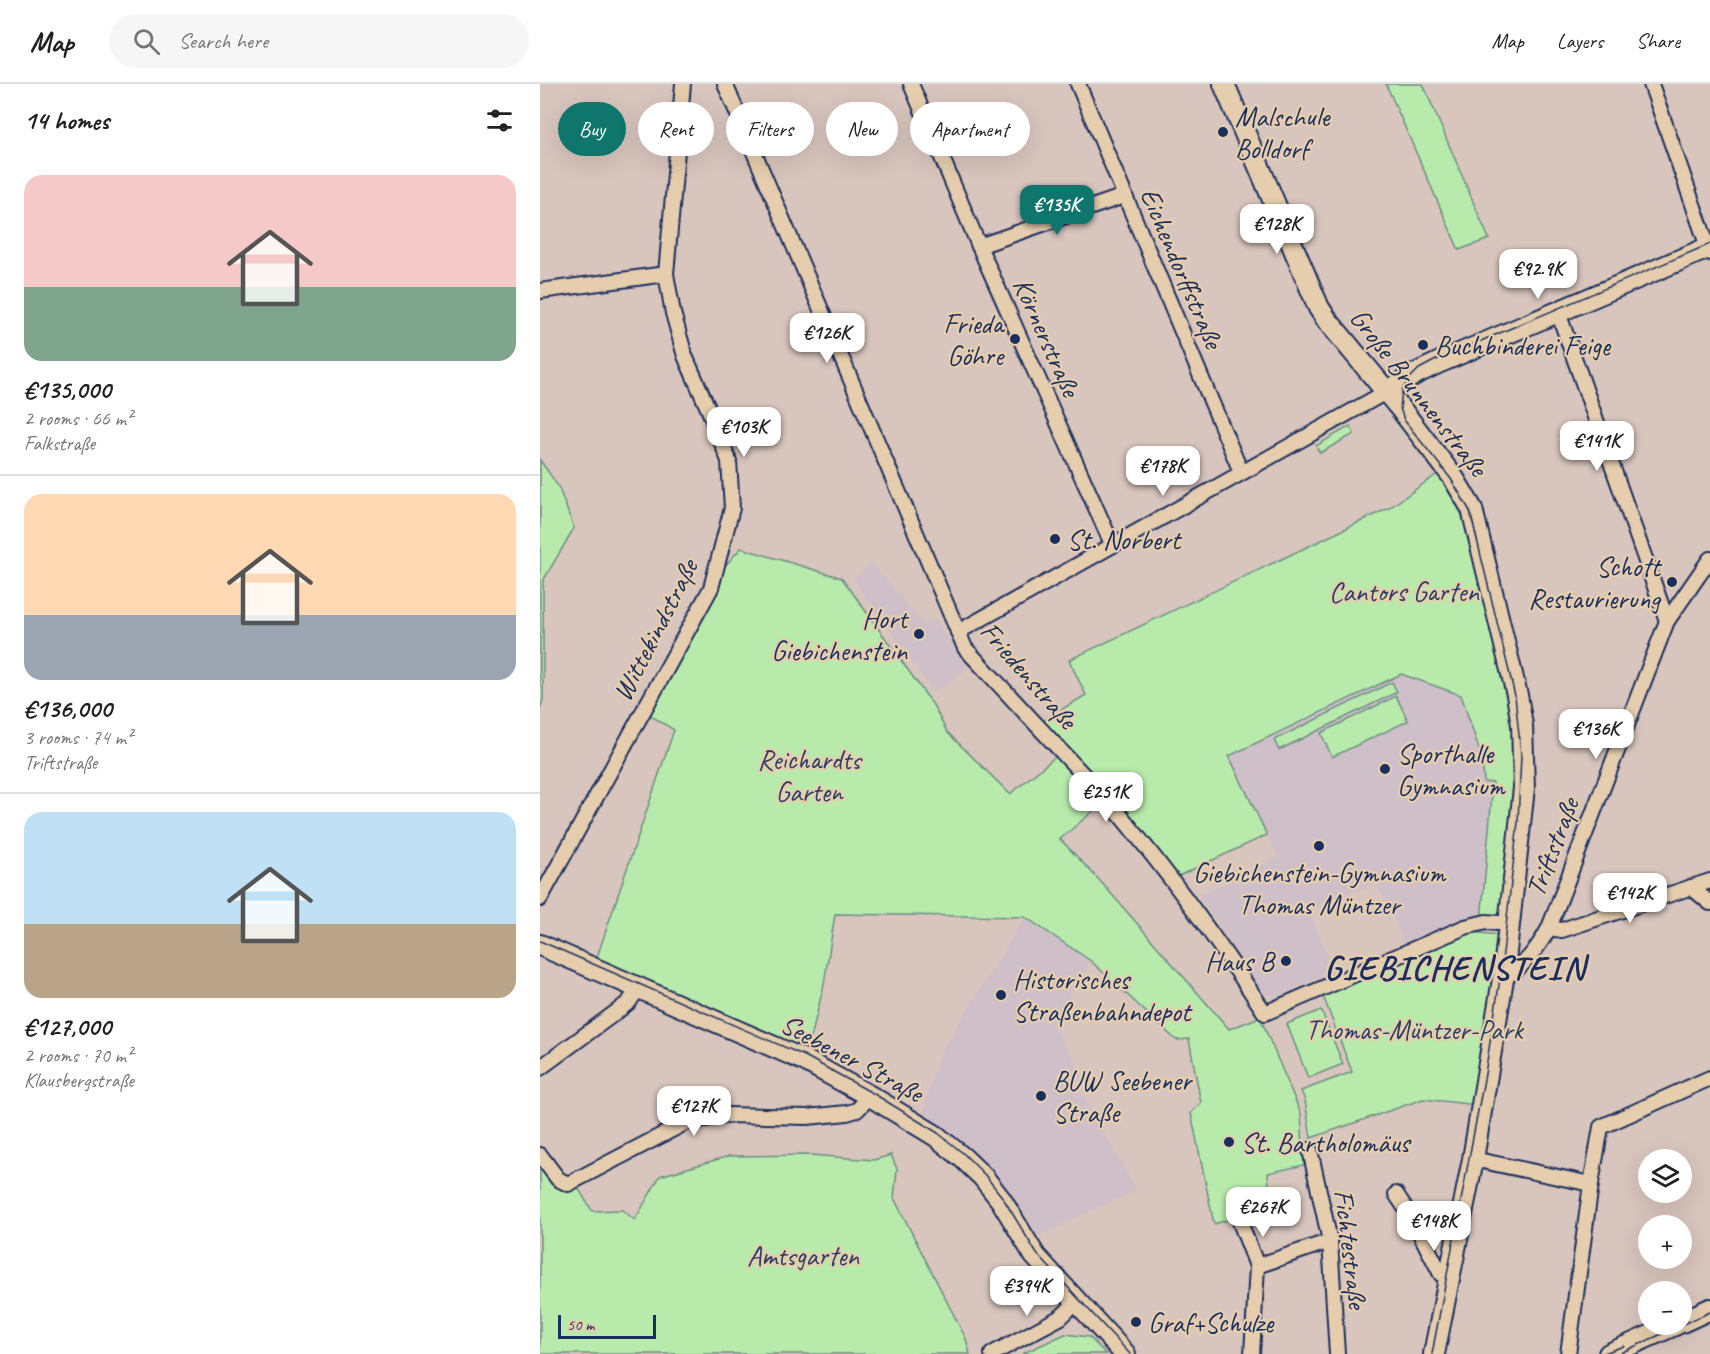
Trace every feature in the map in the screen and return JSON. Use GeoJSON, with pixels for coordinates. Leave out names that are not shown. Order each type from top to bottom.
{"type":"FeatureCollection","features":[{"type":"Feature","properties":{"kind":"main road","name":"Große Brunnenstraße"},"geometry":{"type":"LineString","coordinates":[[1224,84],[1319,308],[1454,477],[1472,509],[1517,695],[1522,735],[1524,788],[1503,979],[1473,1159],[1434,1354]]}},
{"type":"Feature","properties":{"kind":"main road"},"geometry":{"type":"LineString","coordinates":[[1386,392],[1415,374],[1709,250]]}},
{"type":"Feature","properties":{"kind":"main road","name":"Seebener Straße"},"geometry":{"type":"LineString","coordinates":[[540,945],[804,1060],[936,1136],[983,1177],[1035,1256],[1125,1354]]}},
{"type":"Feature","properties":{"kind":"main road"},"geometry":{"type":"LineString","coordinates":[[1692,1317],[1710,1309]]}},
{"type":"Feature","properties":{"kind":"main road"},"geometry":{"type":"LineString","coordinates":[[1609,1354],[1652,1335]]}},
{"type":"Feature","properties":{"kind":"street","name":"Wittekindstraße"},"geometry":{"type":"LineString","coordinates":[[540,899],[711,588],[732,508],[729,461],[685,356],[673,313],[666,274],[683,84]]}},
{"type":"Feature","properties":{"kind":"street","name":"Friedenstraße"},"geometry":{"type":"LineString","coordinates":[[725,84],[965,648],[1116,810],[1220,944],[1265,1013],[1465,927],[1486,922],[1509,924]]}},
{"type":"Feature","properties":{"kind":"street","name":"Körnerstraße"},"geometry":{"type":"LineString","coordinates":[[911,84],[979,246],[1112,544]]}},
{"type":"Feature","properties":{"kind":"street","name":"Eichendorffstraße"},"geometry":{"type":"LineString","coordinates":[[1078,84],[1240,472]]}},
{"type":"Feature","properties":{"kind":"street"},"geometry":{"type":"LineString","coordinates":[[1651,84],[1709,250]]}},
{"type":"Feature","properties":{"kind":"street"},"geometry":{"type":"LineString","coordinates":[[979,246],[1124,196]]}},
{"type":"Feature","properties":{"kind":"street"},"geometry":{"type":"LineString","coordinates":[[540,291],[666,274]]}},
{"type":"Feature","properties":{"kind":"street"},"geometry":{"type":"LineString","coordinates":[[1558,312],[1667,621]]}},
{"type":"Feature","properties":{"kind":"street"},"geometry":{"type":"LineString","coordinates":[[958,632],[1386,392]]}},
{"type":"Feature","properties":{"kind":"street","name":"Triftstraße"},"geometry":{"type":"LineString","coordinates":[[1503,979],[1519,970],[1541,943],[1549,928],[1667,621],[1710,559]]}},
{"type":"Feature","properties":{"kind":"street"},"geometry":{"type":"LineString","coordinates":[[1549,928],[1562,930],[1710,881]]}},
{"type":"Feature","properties":{"kind":"street"},"geometry":{"type":"LineString","coordinates":[[1691,887],[1710,903]]}},
{"type":"Feature","properties":{"kind":"street"},"geometry":{"type":"LineString","coordinates":[[540,1068],[619,1011],[629,1002],[639,987]]}},
{"type":"Feature","properties":{"kind":"street"},"geometry":{"type":"LineString","coordinates":[[1568,1354],[1601,1127],[1710,1078]]}},
{"type":"Feature","properties":{"kind":"street"},"geometry":{"type":"LineString","coordinates":[[540,1155],[558,1179],[568,1184],[685,1123],[727,1115],[807,1117],[847,1113],[857,1110],[870,1096]]}},
{"type":"Feature","properties":{"kind":"street","name":"Fichtestraße"},"geometry":{"type":"LineString","coordinates":[[1310,1150],[1330,1241],[1337,1354]]}},
{"type":"Feature","properties":{"kind":"street"},"geometry":{"type":"LineString","coordinates":[[1473,1159],[1591,1184]]}},
{"type":"Feature","properties":{"kind":"street"},"geometry":{"type":"LineString","coordinates":[[1396,1194],[1412,1218],[1441,1274],[1448,1277]]}},
{"type":"Feature","properties":{"kind":"street"},"geometry":{"type":"LineString","coordinates":[[1240,1222],[1257,1266],[1251,1354]]}},
{"type":"Feature","properties":{"kind":"street"},"geometry":{"type":"LineString","coordinates":[[1257,1266],[1330,1241]]}},
{"type":"Feature","properties":{"kind":"street"},"geometry":{"type":"LineString","coordinates":[[992,1354],[1061,1317],[1077,1301]]}},
{"type":"Feature","properties":{"kind":"shaded area","name":"Hort Giebichenstein"},"geometry":{"type":"Polygon","coordinates":[[[871,564],[923,625],[936,620],[968,668],[934,693],[854,580],[871,564]]]}},
{"type":"Feature","properties":{"kind":"shaded area","name":"Giebichenstein-Gymnasium Thomas Müntzer"},"geometry":{"type":"Polygon","coordinates":[[[1401,674],[1461,695],[1482,758],[1484,782],[1493,783],[1482,912],[1404,943],[1377,883],[1309,910],[1334,972],[1277,997],[1262,992],[1199,896],[1278,857],[1228,756],[1401,674]]]}},
{"type":"Feature","properties":{"kind":"shaded area"},"geometry":{"type":"Polygon","coordinates":[[[1025,918],[1090,961],[1052,1024],[1083,1075],[1076,1083],[1136,1190],[1029,1240],[921,1122],[936,1063],[943,1049],[1025,918]]]}},
{"type":"Feature","properties":{"kind":"green space"},"geometry":{"type":"Polygon","coordinates":[[[1386,84],[1423,84],[1489,239],[1459,250],[1386,84]]]}},
{"type":"Feature","properties":{"kind":"green space"},"geometry":{"type":"Polygon","coordinates":[[[1350,426],[1354,434],[1320,453],[1316,446],[1350,426]]]}},
{"type":"Feature","properties":{"kind":"green space"},"geometry":{"type":"Polygon","coordinates":[[[540,460],[558,486],[574,528],[543,581],[543,700],[540,709],[540,460]]]}},
{"type":"Feature","properties":{"kind":"green space","name":"Cantors Garten"},"geometry":{"type":"Polygon","coordinates":[[[1446,468],[1468,512],[1519,737],[1511,842],[1499,921],[1481,921],[1493,783],[1484,782],[1482,758],[1461,695],[1401,674],[1229,756],[1267,835],[1174,878],[1036,725],[1086,695],[1069,660],[1389,508],[1446,468]]]}},
{"type":"Feature","properties":{"kind":"green space","name":"Reichardts Garten"},"geometry":{"type":"Polygon","coordinates":[[[741,548],[842,578],[933,705],[947,732],[1010,794],[1059,754],[1103,803],[1060,839],[1101,882],[1229,1029],[1260,1017],[1301,1114],[1304,1165],[1268,1173],[1269,1189],[1244,1199],[1247,1214],[1214,1224],[1191,1113],[1201,1103],[1189,1039],[1176,1040],[1091,961],[1025,917],[835,914],[824,984],[807,1054],[595,963],[674,730],[642,710],[704,589],[741,548]]]}},
{"type":"Feature","properties":{"kind":"green space"},"geometry":{"type":"Polygon","coordinates":[[[1392,682],[1397,692],[1279,750],[1274,740],[1392,682]]]}},
{"type":"Feature","properties":{"kind":"green space"},"geometry":{"type":"Polygon","coordinates":[[[1396,696],[1408,721],[1332,757],[1321,733],[1396,696]]]}},
{"type":"Feature","properties":{"kind":"green space","name":"Thomas-Müntzer-Park"},"geometry":{"type":"Polygon","coordinates":[[[1463,931],[1497,935],[1478,1105],[1423,1099],[1311,1138],[1305,1100],[1301,1091],[1352,1072],[1322,993],[1463,931]]]}},
{"type":"Feature","properties":{"kind":"green space"},"geometry":{"type":"Polygon","coordinates":[[[1321,1010],[1343,1064],[1308,1078],[1287,1024],[1321,1010]]]}},
{"type":"Feature","properties":{"kind":"green space","name":"Amtsgarten"},"geometry":{"type":"Polygon","coordinates":[[[810,1155],[874,1160],[891,1155],[897,1169],[894,1198],[966,1339],[970,1354],[540,1354],[540,1161],[561,1190],[577,1186],[592,1211],[622,1210],[635,1220],[660,1176],[729,1156],[810,1155]]]}},
{"type":"Feature","properties":{"kind":"green space"},"geometry":{"type":"Polygon","coordinates":[[[1065,1334],[1089,1337],[1106,1354],[1022,1354],[1065,1334]]]}},
{"type":"Feature","properties":{"kind":"tram line"},"geometry":{"type":"LineString","coordinates":[[1432,1354],[1485,1074],[1500,979],[1518,822],[1521,755],[1515,696],[1470,511],[1451,479],[1404,420],[1400,408],[1402,390],[1419,369],[1436,360],[1710,244]]}},
{"type":"Feature","properties":{"kind":"tram line"},"geometry":{"type":"LineString","coordinates":[[540,941],[805,1056],[876,1095],[938,1133],[985,1175],[1003,1198],[1037,1254],[1130,1354]]}},
{"type":"Feature","properties":{"kind":"tram line"},"geometry":{"type":"LineString","coordinates":[[1618,1354],[1710,1312]]}},
{"type":"Feature","properties":{"kind":"tram line"},"geometry":{"type":"LineString","coordinates":[[1601,1354],[1624,1346]]}},
{"type":"Feature","properties":{"kind":"place","name":"Malschule Bolldorf"},"geometry":{"type":"Point","coordinates":[1223,132]}},
{"type":"Feature","properties":{"kind":"place","name":"Frieda Göhre"},"geometry":{"type":"Point","coordinates":[1015,339]}},
{"type":"Feature","properties":{"kind":"place","name":"Buchbinderei Feige"},"geometry":{"type":"Point","coordinates":[1423,345]}},
{"type":"Feature","properties":{"kind":"place","name":"St. Norbert"},"geometry":{"type":"Point","coordinates":[1055,539]}},
{"type":"Feature","properties":{"kind":"place","name":"Schott Restaurierung"},"geometry":{"type":"Point","coordinates":[1672,582]}},
{"type":"Feature","properties":{"kind":"place","name":"Hort Giebichenstein"},"geometry":{"type":"Point","coordinates":[919,634]}},
{"type":"Feature","properties":{"kind":"place","name":"Sporthalle Gymnasium"},"geometry":{"type":"Point","coordinates":[1385,769]}},
{"type":"Feature","properties":{"kind":"place","name":"Giebichenstein-Gymnasium Thomas Müntzer"},"geometry":{"type":"Point","coordinates":[1319,846]}},
{"type":"Feature","properties":{"kind":"place","name":"Haus B"},"geometry":{"type":"Point","coordinates":[1286,961]}},
{"type":"Feature","properties":{"kind":"place","name":"Historisches Straßenbahndepot"},"geometry":{"type":"Point","coordinates":[1001,995]}},
{"type":"Feature","properties":{"kind":"place","name":"BUW Seebener Straße"},"geometry":{"type":"Point","coordinates":[1041,1096]}},
{"type":"Feature","properties":{"kind":"place","name":"St. Bartholomäus"},"geometry":{"type":"Point","coordinates":[1229,1142]}},
{"type":"Feature","properties":{"kind":"place","name":"Graf+Schulze"},"geometry":{"type":"Point","coordinates":[1136,1322]}},
{"type":"Feature","properties":{"kind":"district","name":"GIEBICHENSTEIN"},"geometry":{"type":"Point","coordinates":[1455,967]}}]}
